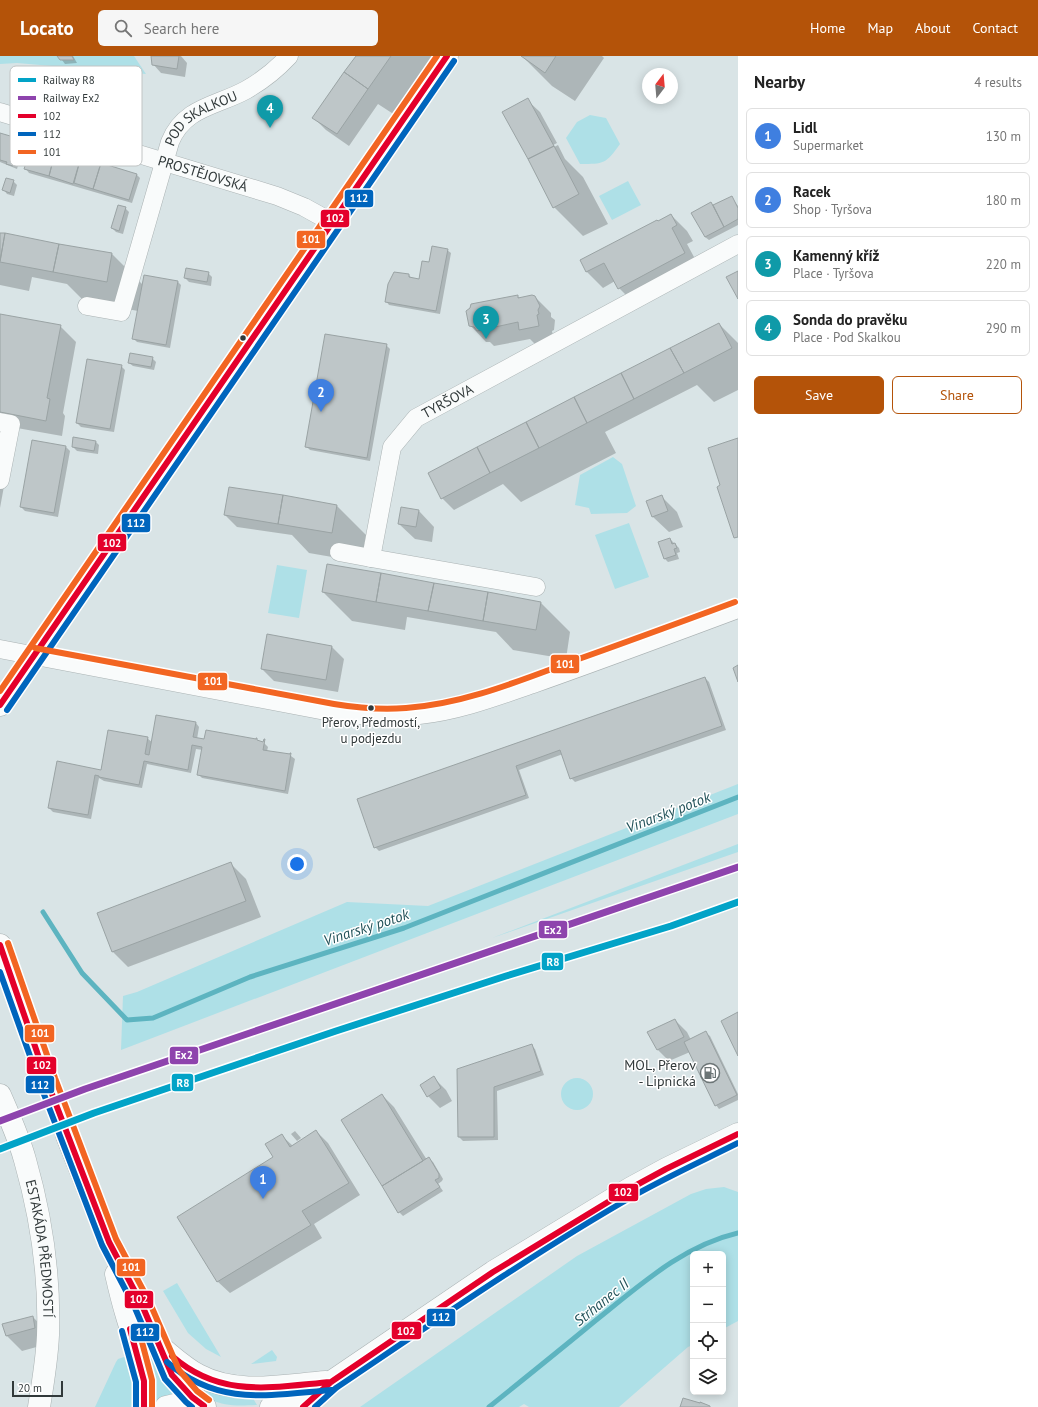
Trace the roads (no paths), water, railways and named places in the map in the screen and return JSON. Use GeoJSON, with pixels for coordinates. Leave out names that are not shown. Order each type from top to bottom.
{"type":"FeatureCollection","features":[{"type":"Feature","properties":{"kind":"main road"},"geometry":{"type":"LineString","coordinates":[[0,705],[448,56]]}},
{"type":"Feature","properties":{"kind":"main road"},"geometry":{"type":"LineString","coordinates":[[0,945],[47,1081]]}},
{"type":"Feature","properties":{"kind":"main road","name":"ESTAKÁDA PŘEDMOSTÍ"},"geometry":{"type":"LineString","coordinates":[[0,1095],[25,1160],[40,1229],[44,1257],[48,1299],[48,1335],[45,1374],[39,1407]]}},
{"type":"Feature","properties":{"kind":"main road"},"geometry":{"type":"LineString","coordinates":[[304,1407],[331,1382],[493,1272],[659,1173],[738,1134]]}},
{"type":"Feature","properties":{"kind":"main road"},"geometry":{"type":"LineString","coordinates":[[67,1136],[109,1242],[142,1305],[172,1375],[192,1397],[205,1407]]}},
{"type":"Feature","properties":{"kind":"main road"},"geometry":{"type":"LineString","coordinates":[[109,1242],[125,1311],[142,1371],[145,1389],[144,1407]]}},
{"type":"Feature","properties":{"kind":"main road"},"geometry":{"type":"LineString","coordinates":[[159,1345],[198,1375],[225,1385],[257,1388],[331,1382]]}},
{"type":"Feature","properties":{"kind":"main road"},"geometry":{"type":"LineString","coordinates":[[270,1407],[331,1382]]}},
{"type":"Feature","properties":{"kind":"main road"},"geometry":{"type":"LineString","coordinates":[[166,1407],[182,1404],[205,1407]]}},
{"type":"Feature","properties":{"kind":"street","name":"POD SKALKOU"},"geometry":{"type":"LineString","coordinates":[[87,306],[121,312],[174,132],[189,116],[202,108],[235,96],[261,81],[289,56]]}},
{"type":"Feature","properties":{"kind":"street","name":"PROSTĚJOVSKÁ"},"geometry":{"type":"LineString","coordinates":[[0,112],[10,115]]}},
{"type":"Feature","properties":{"kind":"street","name":"PROSTĚJOVSKÁ"},"geometry":{"type":"LineString","coordinates":[[142,155],[288,200],[333,223]]}},
{"type":"Feature","properties":{"kind":"street","name":"TYRŠOVA"},"geometry":{"type":"LineString","coordinates":[[372,558],[392,447],[416,418],[738,244]]}},
{"type":"Feature","properties":{"kind":"street"},"geometry":{"type":"LineString","coordinates":[[0,422],[11,424],[0,480]]}},
{"type":"Feature","properties":{"kind":"street"},"geometry":{"type":"LineString","coordinates":[[340,552],[536,587]]}},
{"type":"Feature","properties":{"kind":"street"},"geometry":{"type":"LineString","coordinates":[[0,649],[320,710],[365,716],[400,717],[435,713],[503,694],[577,669],[738,609]]}},
{"type":"Feature","properties":{"kind":"waterway","name":"Vinarský potok"},"geometry":{"type":"LineString","coordinates":[[43,912],[82,973],[127,1020],[153,1018],[250,977],[404,928],[738,797]]}},
{"type":"Feature","properties":{"kind":"waterway","name":"Strhanec II"},"geometry":{"type":"LineString","coordinates":[[489,1407],[628,1294],[662,1269],[698,1247],[738,1233]]}},
{"type":"Feature","properties":{"kind":"tunnel"},"geometry":{"type":"LineString","coordinates":[[47,1081],[67,1136]]}},
{"type":"Feature","properties":{"kind":"rail line","name":"Ex2"},"geometry":{"type":"LineString","coordinates":[[0,1121],[85,1089],[738,867]]}},
{"type":"Feature","properties":{"kind":"rail line","name":"R8"},"geometry":{"type":"LineString","coordinates":[[0,1149],[94,1113],[336,1031],[506,976],[671,926],[738,902]]}},
{"type":"Feature","properties":{"kind":"place","name":"Sonda do pravěku"},"geometry":{"type":"Point","coordinates":[270,128]}},
{"type":"Feature","properties":{"kind":"place","name":"Kamenný kříž"},"geometry":{"type":"Point","coordinates":[486,339]}},
{"type":"Feature","properties":{"kind":"place","name":"Racek"},"geometry":{"type":"Point","coordinates":[321,412]}},
{"type":"Feature","properties":{"kind":"place","name":"Přerov, Předmostí, u podjezdu"},"geometry":{"type":"Point","coordinates":[371,708]}},
{"type":"Feature","properties":{"kind":"place","name":"MOL, Přerov - Lipnická"},"geometry":{"type":"Point","coordinates":[710,1073]}},
{"type":"Feature","properties":{"kind":"place","name":"Lidl"},"geometry":{"type":"Point","coordinates":[263,1199]}}]}
